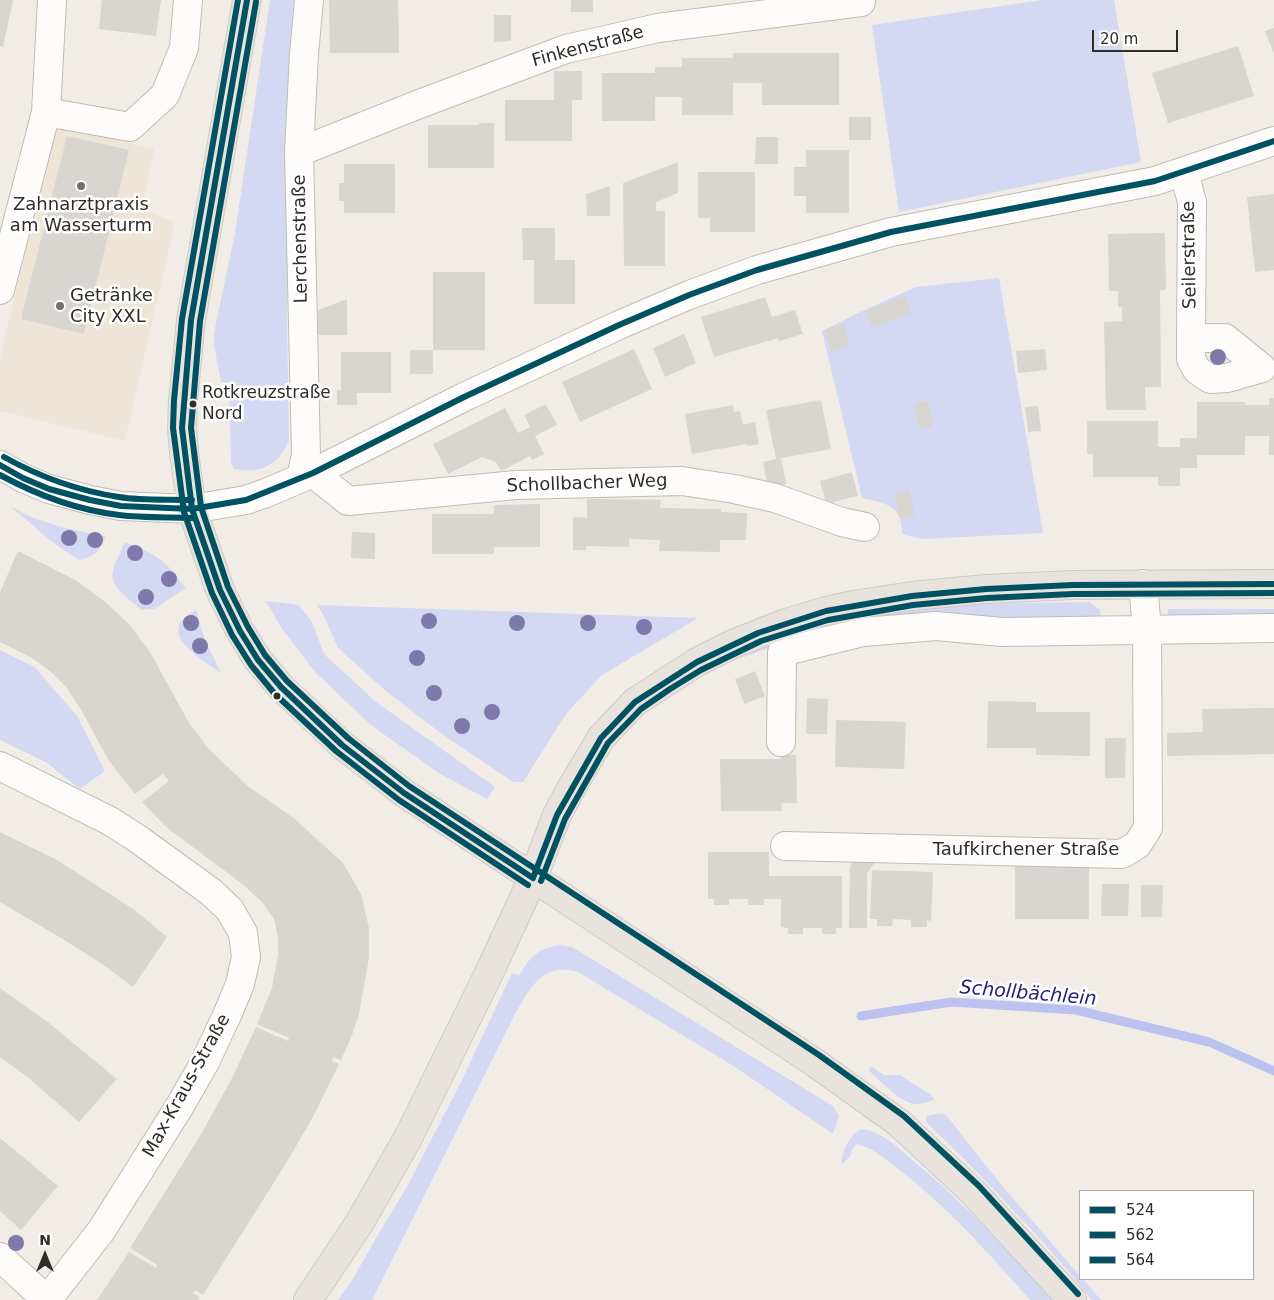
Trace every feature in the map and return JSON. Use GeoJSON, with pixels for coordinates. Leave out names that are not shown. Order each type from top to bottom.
{"type":"FeatureCollection","features":[{"type":"Feature","properties":{"kind":"main road"},"geometry":{"type":"LineString","coordinates":[[247,0],[191,320],[182,428],[192,509],[220,590],[240,631],[258,660],[281,687],[342,744],[404,794],[814,1062],[899,1123],[973,1192],[1072,1300]]}},
{"type":"Feature","properties":{"kind":"main road"},"geometry":{"type":"LineString","coordinates":[[308,1300],[360,1222],[408,1138],[479,996],[533,878],[557,815],[601,738],[635,702],[697,662],[733,644],[772,628],[826,611],[912,596],[986,589],[1143,584],[1274,584]]}},
{"type":"Feature","properties":{"kind":"street"},"geometry":{"type":"LineString","coordinates":[[0,290],[46,112],[52,0]]}},
{"type":"Feature","properties":{"kind":"street"},"geometry":{"type":"LineString","coordinates":[[46,112],[130,128],[165,95],[184,48],[188,0]]}},
{"type":"Feature","properties":{"kind":"street","name":"Lerchenstraße"},"geometry":{"type":"LineString","coordinates":[[307,475],[299,152],[309,0]]}},
{"type":"Feature","properties":{"kind":"street","name":"Finkenstraße"},"geometry":{"type":"LineString","coordinates":[[299,152],[566,49],[658,28],[861,2]]}},
{"type":"Feature","properties":{"kind":"street"},"geometry":{"type":"LineString","coordinates":[[0,465],[23,478],[49,488],[90,500],[121,506],[192,509],[246,500],[307,475],[464,397],[619,325],[689,294],[757,270],[891,232],[1155,181],[1184,173],[1274,141]]}},
{"type":"Feature","properties":{"kind":"street","name":"Seilerstraße"},"geometry":{"type":"LineString","coordinates":[[1184,173],[1192,202],[1191,359],[1197,370],[1210,379],[1227,378],[1268,367]]}},
{"type":"Feature","properties":{"kind":"street","name":"Seilerstraße"},"geometry":{"type":"LineString","coordinates":[[1191,338],[1225,338],[1268,367]]}},
{"type":"Feature","properties":{"kind":"street","name":"Schollbacher Weg"},"geometry":{"type":"LineString","coordinates":[[307,475],[348,501],[516,485],[682,481],[734,488],[775,498],[842,522],[865,528]]}},
{"type":"Feature","properties":{"kind":"street","name":"Taufkirchener Straße"},"geometry":{"type":"LineString","coordinates":[[785,846],[870,852],[1122,854],[1137,845],[1148,828],[1147,630],[1143,584]]}},
{"type":"Feature","properties":{"kind":"street"},"geometry":{"type":"LineString","coordinates":[[781,742],[782,652],[863,632],[936,626],[1002,632],[1274,628]]}},
{"type":"Feature","properties":{"kind":"street","name":"Max-Kraus-Straße"},"geometry":{"type":"LineString","coordinates":[[0,766],[110,821],[211,892],[230,910],[243,933],[246,957],[240,984],[228,1013],[205,1062],[178,1109],[102,1232],[47,1300]]}},
{"type":"Feature","properties":{"kind":"street"},"geometry":{"type":"LineString","coordinates":[[0,1257],[47,1300]]}},
{"type":"Feature","properties":{"kind":"shaded area"},"geometry":{"type":"Polygon","coordinates":[[[270,0],[294,0],[287,149],[289,441],[285,450],[274,462],[260,469],[243,470],[234,469],[231,462],[229,383],[221,382],[214,345],[214,333],[235,233],[270,0]]]}},
{"type":"Feature","properties":{"kind":"shaded area"},"geometry":{"type":"Polygon","coordinates":[[[1042,0],[1114,0],[1141,162],[899,212],[872,25],[1042,0]]]}},
{"type":"Feature","properties":{"kind":"shaded area"},"geometry":{"type":"Polygon","coordinates":[[[55,124],[154,149],[142,210],[175,222],[125,441],[0,411],[0,358],[55,124]]]}},
{"type":"Feature","properties":{"kind":"shaded area"},"geometry":{"type":"Polygon","coordinates":[[[999,278],[1043,533],[922,539],[902,534],[901,524],[896,511],[885,504],[862,498],[822,331],[916,287],[999,278]]]}},
{"type":"Feature","properties":{"kind":"shaded area"},"geometry":{"type":"Polygon","coordinates":[[[10,506],[31,517],[58,526],[106,537],[96,553],[79,560],[52,542],[10,506]]]}},
{"type":"Feature","properties":{"kind":"shaded area"},"geometry":{"type":"Polygon","coordinates":[[[125,542],[145,550],[160,559],[173,571],[186,588],[154,609],[142,610],[116,587],[113,581],[114,566],[125,542]]]}},
{"type":"Feature","properties":{"kind":"shaded area"},"geometry":{"type":"Polygon","coordinates":[[[266,601],[299,605],[312,622],[324,654],[376,702],[495,787],[487,799],[440,774],[372,726],[315,672],[280,626],[266,601]]]}},
{"type":"Feature","properties":{"kind":"shaded area"},"geometry":{"type":"Polygon","coordinates":[[[1090,602],[1100,610],[1101,623],[777,645],[736,660],[812,630],[887,613],[974,604],[1090,602]]]}},
{"type":"Feature","properties":{"kind":"shaded area"},"geometry":{"type":"Polygon","coordinates":[[[317,605],[698,618],[602,675],[566,714],[523,782],[513,782],[442,734],[387,692],[338,648],[317,605]]]}},
{"type":"Feature","properties":{"kind":"shaded area"},"geometry":{"type":"Polygon","coordinates":[[[1168,609],[1274,609],[1274,620],[1168,621],[1168,609]]]}},
{"type":"Feature","properties":{"kind":"shaded area"},"geometry":{"type":"Polygon","coordinates":[[[196,610],[205,640],[221,673],[192,652],[179,635],[179,627],[184,618],[196,610]]]}},
{"type":"Feature","properties":{"kind":"shaded area"},"geometry":{"type":"Polygon","coordinates":[[[0,650],[35,667],[77,716],[105,771],[80,789],[47,763],[0,740],[0,650]]]}},
{"type":"Feature","properties":{"kind":"shaded area"},"geometry":{"type":"Polygon","coordinates":[[[558,945],[572,947],[833,1106],[839,1116],[833,1134],[735,1067],[578,972],[565,970],[546,974],[538,980],[514,1016],[372,1300],[338,1300],[354,1277],[408,1185],[462,1080],[512,973],[519,975],[534,955],[544,949],[558,945]]]}},
{"type":"Feature","properties":{"kind":"shaded area"},"geometry":{"type":"Polygon","coordinates":[[[871,1066],[884,1075],[900,1075],[931,1095],[934,1100],[916,1104],[904,1100],[869,1071],[871,1066]]]}},
{"type":"Feature","properties":{"kind":"shaded area"},"geometry":{"type":"Polygon","coordinates":[[[942,1113],[946,1115],[999,1182],[1079,1275],[1079,1280],[1084,1280],[1101,1300],[1092,1300],[1012,1209],[927,1123],[926,1116],[942,1113]]]}},
{"type":"Feature","properties":{"kind":"shaded area"},"geometry":{"type":"Polygon","coordinates":[[[861,1129],[869,1130],[890,1141],[951,1194],[986,1228],[1052,1300],[1030,1300],[982,1246],[948,1212],[912,1180],[876,1152],[856,1144],[852,1149],[850,1157],[841,1165],[846,1144],[861,1129]]]}},
{"type":"Feature","properties":{"kind":"building"},"geometry":{"type":"Polygon","coordinates":[[[0,0],[13,0],[3,47],[0,46],[0,0]]]}},
{"type":"Feature","properties":{"kind":"building"},"geometry":{"type":"Polygon","coordinates":[[[102,0],[161,0],[156,36],[99,29],[102,0]]]}},
{"type":"Feature","properties":{"kind":"building"},"geometry":{"type":"Polygon","coordinates":[[[329,0],[398,0],[399,53],[330,53],[329,0]]]}},
{"type":"Feature","properties":{"kind":"building"},"geometry":{"type":"Polygon","coordinates":[[[571,0],[593,0],[593,12],[571,12],[571,0]]]}},
{"type":"Feature","properties":{"kind":"building"},"geometry":{"type":"Polygon","coordinates":[[[494,15],[511,15],[511,41],[494,42],[494,15]]]}},
{"type":"Feature","properties":{"kind":"building"},"geometry":{"type":"Polygon","coordinates":[[[1274,28],[1274,54],[1265,31],[1274,28]]]}},
{"type":"Feature","properties":{"kind":"building"},"geometry":{"type":"Polygon","coordinates":[[[1238,46],[1254,96],[1168,123],[1152,73],[1238,46]]]}},
{"type":"Feature","properties":{"kind":"building"},"geometry":{"type":"Polygon","coordinates":[[[733,53],[839,53],[839,105],[762,105],[762,83],[733,83],[733,115],[682,115],[682,97],[655,97],[655,121],[602,121],[602,73],[655,73],[655,67],[682,67],[682,58],[733,58],[733,53]]]}},
{"type":"Feature","properties":{"kind":"building"},"geometry":{"type":"Polygon","coordinates":[[[554,71],[582,71],[582,100],[572,100],[572,141],[505,141],[505,100],[554,100],[554,71]]]}},
{"type":"Feature","properties":{"kind":"building"},"geometry":{"type":"Polygon","coordinates":[[[849,117],[871,117],[871,140],[849,140],[849,117]]]}},
{"type":"Feature","properties":{"kind":"building"},"geometry":{"type":"Polygon","coordinates":[[[479,123],[494,123],[494,168],[428,168],[428,125],[479,125],[479,123]]]}},
{"type":"Feature","properties":{"kind":"building"},"geometry":{"type":"Polygon","coordinates":[[[67,136],[129,150],[84,334],[21,319],[67,136]]]}},
{"type":"Feature","properties":{"kind":"building"},"geometry":{"type":"Polygon","coordinates":[[[756,137],[778,137],[778,164],[755,164],[756,137]]]}},
{"type":"Feature","properties":{"kind":"building"},"geometry":{"type":"Polygon","coordinates":[[[806,150],[849,150],[849,213],[806,213],[806,196],[794,196],[794,167],[806,167],[806,150]]]}},
{"type":"Feature","properties":{"kind":"building"},"geometry":{"type":"Polygon","coordinates":[[[678,162],[678,193],[656,202],[656,211],[665,211],[665,266],[624,266],[623,183],[678,162]]]}},
{"type":"Feature","properties":{"kind":"building"},"geometry":{"type":"Polygon","coordinates":[[[344,164],[395,164],[395,213],[344,213],[344,201],[339,201],[339,183],[344,183],[344,164]]]}},
{"type":"Feature","properties":{"kind":"building"},"geometry":{"type":"Polygon","coordinates":[[[698,172],[755,172],[755,232],[710,232],[710,218],[698,218],[698,172]]]}},
{"type":"Feature","properties":{"kind":"building"},"geometry":{"type":"Polygon","coordinates":[[[610,186],[610,216],[587,216],[586,194],[610,186]]]}},
{"type":"Feature","properties":{"kind":"building"},"geometry":{"type":"Polygon","coordinates":[[[1274,194],[1274,270],[1255,272],[1247,197],[1274,194]]]}},
{"type":"Feature","properties":{"kind":"building"},"geometry":{"type":"Polygon","coordinates":[[[522,228],[555,228],[555,260],[575,260],[575,304],[534,304],[534,260],[523,260],[522,228]]]}},
{"type":"Feature","properties":{"kind":"building"},"geometry":{"type":"Polygon","coordinates":[[[1165,233],[1166,290],[1160,290],[1161,387],[1145,387],[1146,410],[1106,410],[1104,322],[1122,321],[1122,307],[1118,307],[1118,291],[1109,291],[1108,234],[1165,233]]]}},
{"type":"Feature","properties":{"kind":"building"},"geometry":{"type":"Polygon","coordinates":[[[433,272],[485,272],[485,350],[433,350],[433,272]]]}},
{"type":"Feature","properties":{"kind":"building"},"geometry":{"type":"Polygon","coordinates":[[[905,296],[911,313],[872,327],[866,311],[905,296]]]}},
{"type":"Feature","properties":{"kind":"building"},"geometry":{"type":"Polygon","coordinates":[[[765,297],[772,317],[795,310],[803,334],[779,341],[778,338],[714,357],[701,317],[765,297]]]}},
{"type":"Feature","properties":{"kind":"building"},"geometry":{"type":"Polygon","coordinates":[[[347,299],[347,335],[318,335],[318,310],[347,299]]]}},
{"type":"Feature","properties":{"kind":"building"},"geometry":{"type":"Polygon","coordinates":[[[844,324],[850,346],[831,351],[825,329],[844,324]]]}},
{"type":"Feature","properties":{"kind":"building"},"geometry":{"type":"Polygon","coordinates":[[[684,334],[696,363],[665,377],[653,348],[684,334]]]}},
{"type":"Feature","properties":{"kind":"building"},"geometry":{"type":"Polygon","coordinates":[[[634,349],[652,389],[580,422],[562,382],[634,349]]]}},
{"type":"Feature","properties":{"kind":"building"},"geometry":{"type":"Polygon","coordinates":[[[1045,349],[1047,370],[1018,373],[1016,351],[1045,349]]]}},
{"type":"Feature","properties":{"kind":"building"},"geometry":{"type":"Polygon","coordinates":[[[410,350],[433,350],[433,374],[410,374],[410,350]]]}},
{"type":"Feature","properties":{"kind":"building"},"geometry":{"type":"Polygon","coordinates":[[[341,352],[391,352],[391,393],[357,393],[357,405],[337,405],[337,390],[341,390],[341,352]]]}},
{"type":"Feature","properties":{"kind":"building"},"geometry":{"type":"Polygon","coordinates":[[[1269,398],[1274,398],[1274,455],[1269,455],[1269,436],[1245,436],[1245,455],[1197,455],[1197,468],[1180,468],[1180,486],[1158,486],[1158,477],[1093,477],[1093,454],[1087,454],[1087,421],[1158,421],[1158,447],[1180,447],[1180,438],[1197,438],[1197,402],[1245,402],[1245,405],[1269,405],[1269,398]]]}},
{"type":"Feature","properties":{"kind":"building"},"geometry":{"type":"Polygon","coordinates":[[[821,400],[831,449],[781,458],[786,484],[768,488],[763,462],[776,459],[766,410],[821,400]]]}},
{"type":"Feature","properties":{"kind":"building"},"geometry":{"type":"Polygon","coordinates":[[[928,401],[933,426],[920,429],[914,404],[928,401]]]}},
{"type":"Feature","properties":{"kind":"building"},"geometry":{"type":"Polygon","coordinates":[[[546,404],[557,425],[535,436],[544,454],[532,460],[530,456],[501,471],[496,462],[482,457],[448,474],[433,444],[505,408],[518,433],[530,427],[524,415],[546,404]]]}},
{"type":"Feature","properties":{"kind":"building"},"geometry":{"type":"Polygon","coordinates":[[[733,405],[734,412],[740,411],[743,425],[755,422],[759,444],[747,446],[747,444],[692,454],[685,414],[733,405]]]}},
{"type":"Feature","properties":{"kind":"building"},"geometry":{"type":"Polygon","coordinates":[[[1038,406],[1041,431],[1028,432],[1025,407],[1038,406]]]}},
{"type":"Feature","properties":{"kind":"building"},"geometry":{"type":"Polygon","coordinates":[[[852,472],[858,496],[826,504],[820,481],[852,472]]]}},
{"type":"Feature","properties":{"kind":"building"},"geometry":{"type":"Polygon","coordinates":[[[909,491],[915,516],[900,519],[894,495],[909,491]]]}},
{"type":"Feature","properties":{"kind":"building"},"geometry":{"type":"Polygon","coordinates":[[[587,499],[661,500],[660,508],[721,509],[721,512],[747,513],[746,540],[720,540],[720,552],[659,551],[660,540],[629,539],[629,547],[586,546],[586,550],[573,550],[573,517],[587,518],[587,499]]]}},
{"type":"Feature","properties":{"kind":"building"},"geometry":{"type":"Polygon","coordinates":[[[540,504],[540,547],[494,547],[494,554],[432,554],[432,514],[494,514],[494,505],[540,504]]]}},
{"type":"Feature","properties":{"kind":"building"},"geometry":{"type":"Polygon","coordinates":[[[352,532],[375,533],[375,559],[351,558],[352,532]]]}},
{"type":"Feature","properties":{"kind":"building"},"geometry":{"type":"Polygon","coordinates":[[[18,551],[77,581],[104,601],[130,625],[150,652],[189,723],[209,749],[249,787],[295,819],[343,863],[361,894],[369,928],[369,958],[359,1014],[351,1038],[341,1060],[333,1057],[332,1061],[339,1064],[313,1117],[285,1165],[203,1295],[195,1290],[193,1293],[200,1297],[198,1300],[97,1300],[129,1252],[156,1268],[157,1265],[130,1248],[200,1136],[231,1080],[256,1027],[288,1041],[289,1038],[257,1024],[272,988],[278,955],[278,937],[274,919],[262,902],[241,883],[166,827],[142,802],[169,781],[163,774],[135,794],[109,761],[80,708],[66,687],[51,672],[32,658],[0,642],[0,592],[18,551]]]}},
{"type":"Feature","properties":{"kind":"building"},"geometry":{"type":"Polygon","coordinates":[[[755,671],[765,696],[744,704],[735,679],[755,671]]]}},
{"type":"Feature","properties":{"kind":"building"},"geometry":{"type":"Polygon","coordinates":[[[807,698],[828,699],[827,734],[806,734],[807,698]]]}},
{"type":"Feature","properties":{"kind":"building"},"geometry":{"type":"Polygon","coordinates":[[[988,701],[1036,702],[1036,712],[1090,712],[1090,756],[1036,755],[1036,748],[987,748],[988,701]]]}},
{"type":"Feature","properties":{"kind":"building"},"geometry":{"type":"Polygon","coordinates":[[[1274,708],[1274,754],[1167,756],[1167,733],[1203,732],[1202,709],[1274,708]]]}},
{"type":"Feature","properties":{"kind":"building"},"geometry":{"type":"Polygon","coordinates":[[[836,720],[906,722],[904,769],[835,767],[836,720]]]}},
{"type":"Feature","properties":{"kind":"building"},"geometry":{"type":"Polygon","coordinates":[[[1105,738],[1126,738],[1125,778],[1105,778],[1105,738]]]}},
{"type":"Feature","properties":{"kind":"building"},"geometry":{"type":"Polygon","coordinates":[[[781,755],[796,755],[797,803],[781,803],[782,811],[721,811],[720,759],[781,759],[781,755]]]}},
{"type":"Feature","properties":{"kind":"building"},"geometry":{"type":"Polygon","coordinates":[[[0,832],[57,860],[136,911],[167,937],[133,987],[102,964],[0,902],[0,832]]]}},
{"type":"Feature","properties":{"kind":"building"},"geometry":{"type":"Polygon","coordinates":[[[708,852],[769,852],[769,876],[842,876],[842,928],[836,928],[836,934],[822,934],[822,928],[803,928],[803,934],[788,934],[788,928],[781,927],[781,899],[764,899],[764,905],[748,905],[748,899],[729,899],[729,905],[714,905],[714,899],[708,899],[708,852]]]}},
{"type":"Feature","properties":{"kind":"building"},"geometry":{"type":"Polygon","coordinates":[[[854,858],[875,862],[867,873],[867,928],[849,928],[850,867],[854,858]]]}},
{"type":"Feature","properties":{"kind":"building"},"geometry":{"type":"Polygon","coordinates":[[[1015,866],[1089,867],[1089,919],[1015,919],[1015,866]]]}},
{"type":"Feature","properties":{"kind":"building"},"geometry":{"type":"Polygon","coordinates":[[[872,870],[933,872],[931,921],[927,920],[927,927],[911,927],[911,920],[893,919],[892,926],[877,926],[877,919],[870,919],[872,870]]]}},
{"type":"Feature","properties":{"kind":"building"},"geometry":{"type":"Polygon","coordinates":[[[1102,884],[1129,884],[1128,916],[1101,916],[1102,884]]]}},
{"type":"Feature","properties":{"kind":"building"},"geometry":{"type":"Polygon","coordinates":[[[1141,885],[1163,885],[1162,917],[1141,917],[1141,885]]]}},
{"type":"Feature","properties":{"kind":"building"},"geometry":{"type":"Polygon","coordinates":[[[0,988],[49,1023],[117,1079],[79,1122],[25,1075],[0,1057],[0,988]]]}},
{"type":"Feature","properties":{"kind":"building"},"geometry":{"type":"Polygon","coordinates":[[[0,1138],[58,1186],[21,1230],[0,1211],[0,1138]]]}},
{"type":"Feature","properties":{"kind":"waterway","name":"Schollbächlein"},"geometry":{"type":"LineString","coordinates":[[861,1016],[951,1002],[1076,1010],[1209,1042],[1274,1071]]}},
{"type":"Feature","properties":{"kind":"transit line","name":"562"},"geometry":{"type":"LineString","coordinates":[[238,0],[182,319],[173,428],[184,512],[212,593],[232,635],[251,665],[274,693],[336,751],[399,800],[528,885]]}},
{"type":"Feature","properties":{"kind":"transit line","name":"524"},"geometry":{"type":"LineString","coordinates":[[247,0],[191,320],[182,428],[192,509],[220,590],[240,631],[258,660],[281,687],[342,745],[404,793],[533,878]]}},
{"type":"Feature","properties":{"kind":"transit line","name":"564"},"geometry":{"type":"LineString","coordinates":[[256,2],[200,321],[191,428],[201,507],[228,587],[248,627],[265,655],[287,681],[348,738],[409,786],[819,1055],[904,1116],[979,1186],[1078,1294]]}},
{"type":"Feature","properties":{"kind":"transit line","name":"524"},"geometry":{"type":"LineString","coordinates":[[0,465],[23,478],[49,489],[121,506],[192,509],[246,500],[313,473],[464,397],[619,325],[689,295],[757,270],[891,232],[1155,181],[1274,141]]}},
{"type":"Feature","properties":{"kind":"transit line","name":"564"},"geometry":{"type":"LineString","coordinates":[[4,457],[46,477],[89,491],[128,498],[192,500]]}},
{"type":"Feature","properties":{"kind":"transit line","name":"562"},"geometry":{"type":"LineString","coordinates":[[0,475],[43,495],[103,513],[128,516],[192,518]]}},
{"type":"Feature","properties":{"kind":"transit line","name":"524"},"geometry":{"type":"LineString","coordinates":[[533,878],[557,815],[601,738],[635,702],[697,662],[758,633],[826,611],[912,596],[986,589],[1073,585],[1274,584]]}},
{"type":"Feature","properties":{"kind":"transit line","name":"562"},"geometry":{"type":"LineString","coordinates":[[541,881],[565,819],[608,743],[641,709],[670,689],[701,670],[761,641],[828,620],[913,605],[987,598],[1073,594],[1274,593]]}},
{"type":"Feature","properties":{"kind":"place","name":"Zahnarztpraxis am Wasserturm"},"geometry":{"type":"Point","coordinates":[81,186]}},
{"type":"Feature","properties":{"kind":"place","name":"Getränke City XXL"},"geometry":{"type":"Point","coordinates":[60,306]}},
{"type":"Feature","properties":{"kind":"place","name":"Rotkreuzstraße Nord"},"geometry":{"type":"Point","coordinates":[193,404]}}]}
